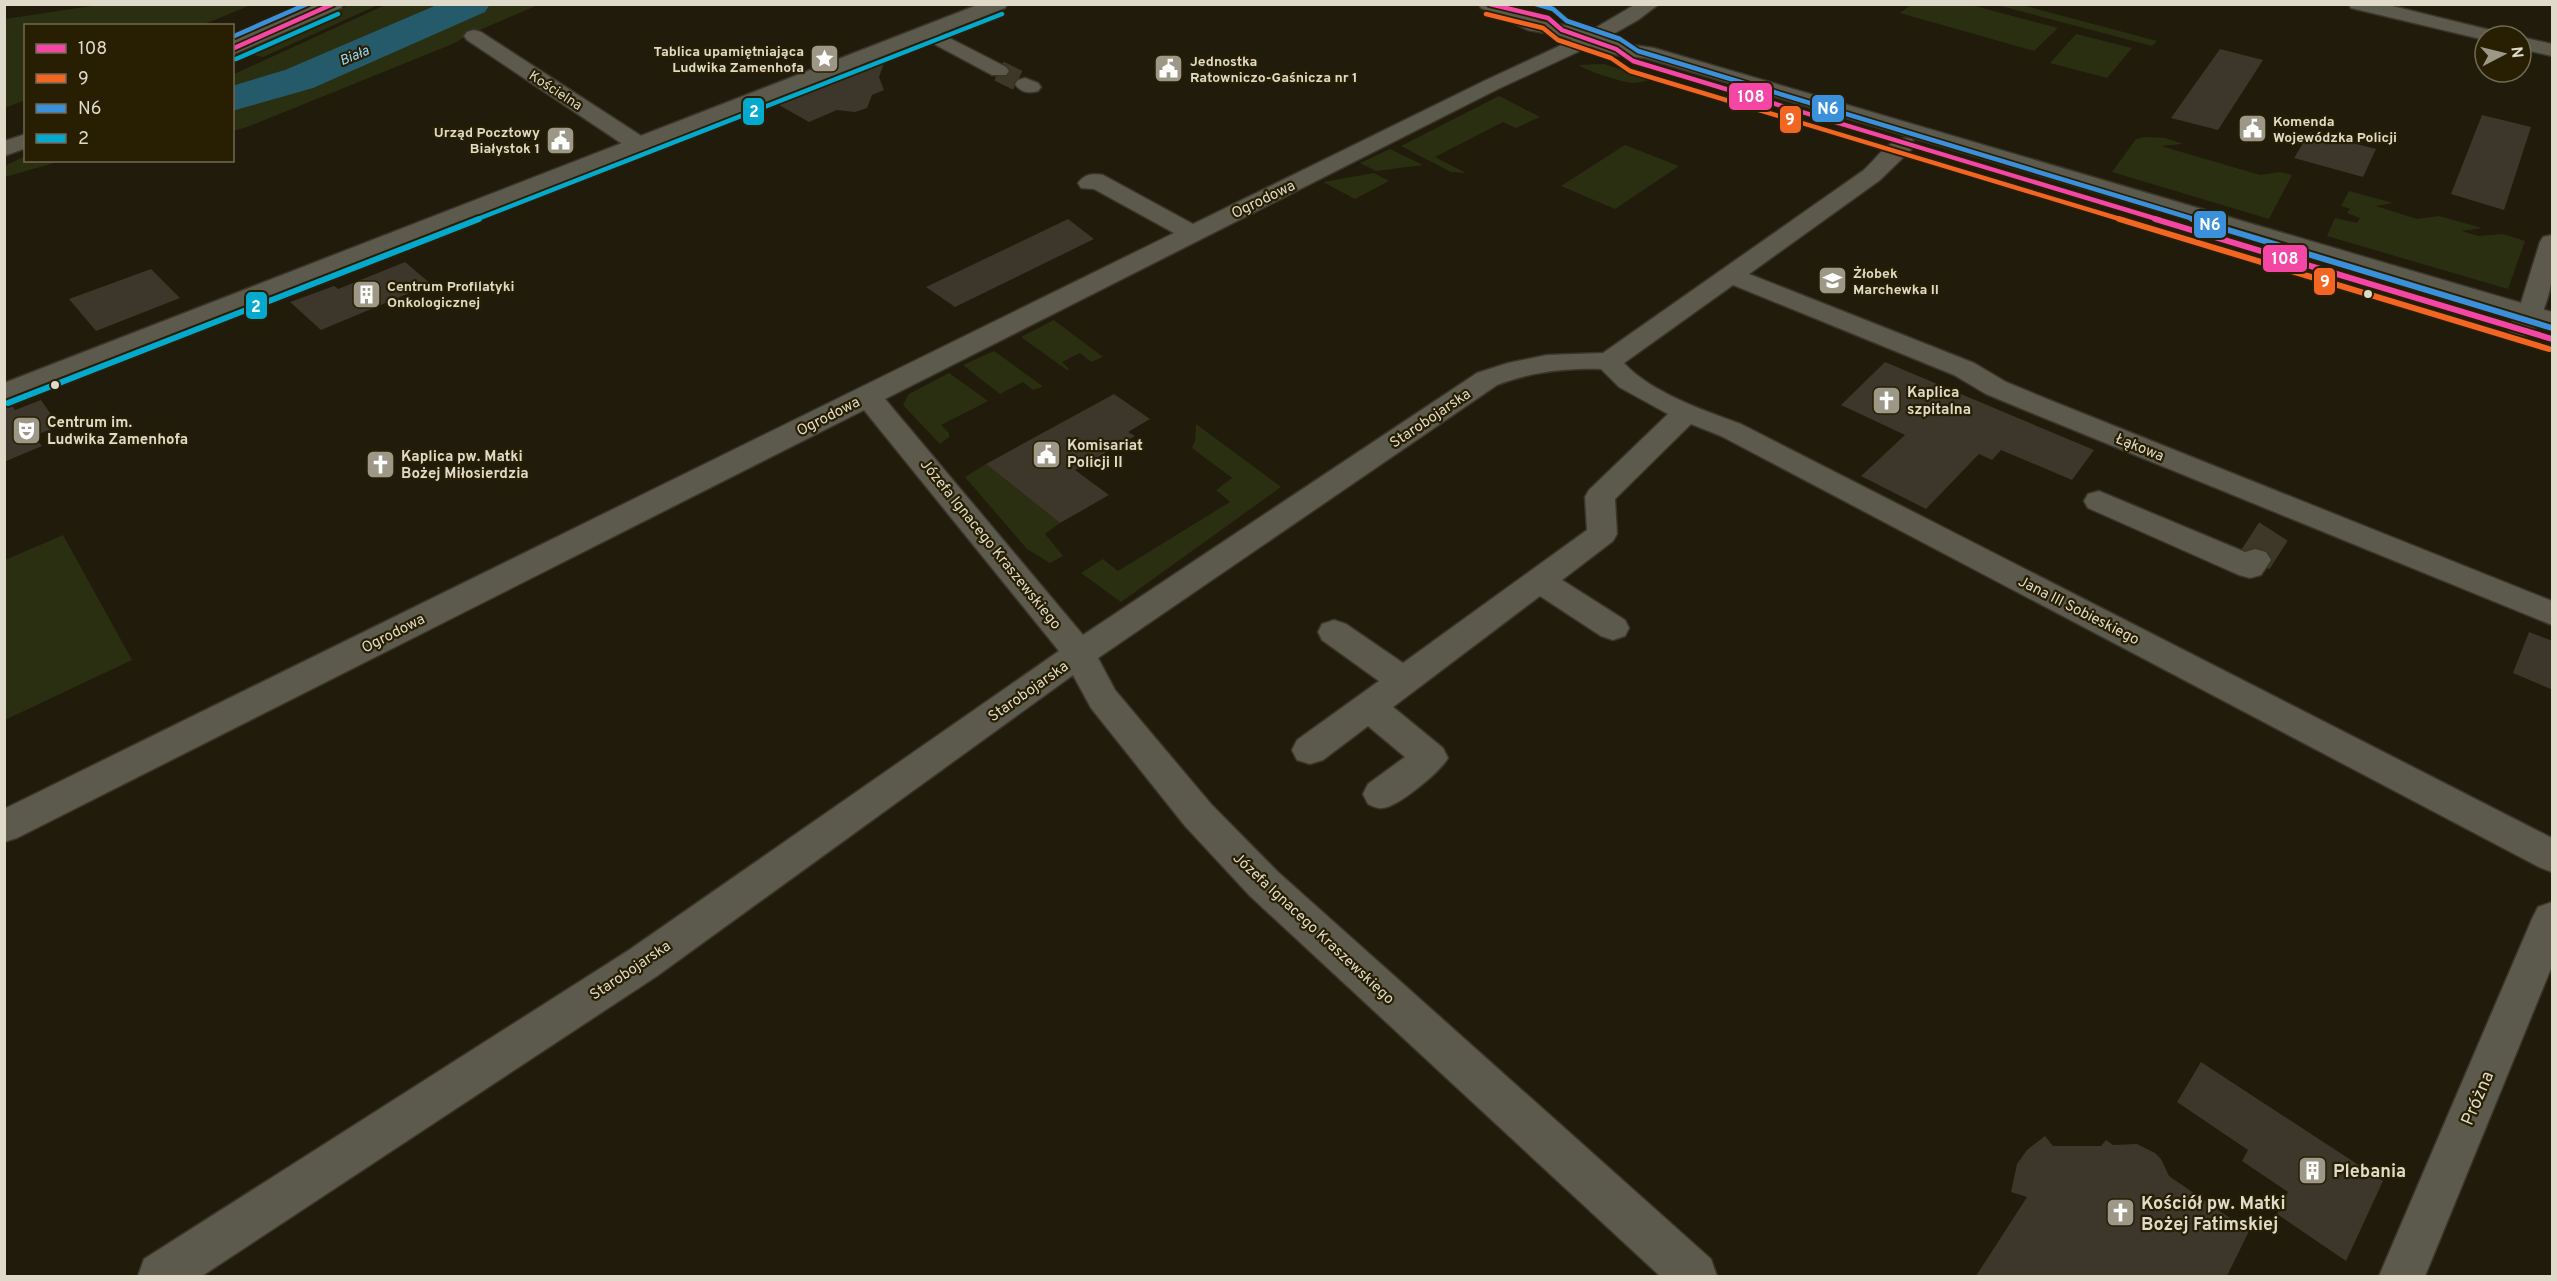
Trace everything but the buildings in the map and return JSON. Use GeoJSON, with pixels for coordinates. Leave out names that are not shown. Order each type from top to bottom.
{"type":"FeatureCollection","features":[{"type":"Feature","properties":{"kind":"street"},"geometry":{"type":"LineString","coordinates":[[234,31],[297,4]]}},
{"type":"Feature","properties":{"kind":"street"},"geometry":{"type":"LineString","coordinates":[[234,48],[334,4]]}},
{"type":"Feature","properties":{"kind":"street"},"geometry":{"type":"LineString","coordinates":[[4,393],[998,4]]}},
{"type":"Feature","properties":{"kind":"street","name":"Ogrodowa"},"geometry":{"type":"LineString","coordinates":[[4,827],[1491,85],[1617,27],[1650,4]]}},
{"type":"Feature","properties":{"kind":"street"},"geometry":{"type":"LineString","coordinates":[[2358,4],[2473,32]]}},
{"type":"Feature","properties":{"kind":"street"},"geometry":{"type":"LineString","coordinates":[[1490,5],[1535,26],[1562,30],[1616,49],[1647,52],[2088,190],[2534,321],[2553,339]]}},
{"type":"Feature","properties":{"kind":"street"},"geometry":{"type":"LineString","coordinates":[[926,32],[999,71]]}},
{"type":"Feature","properties":{"kind":"street","name":"Kościelna"},"geometry":{"type":"LineString","coordinates":[[474,36],[638,144]]}},
{"type":"Feature","properties":{"kind":"street"},"geometry":{"type":"LineString","coordinates":[[2533,46],[2553,50]]}},
{"type":"Feature","properties":{"kind":"street"},"geometry":{"type":"LineString","coordinates":[[1616,49],[1633,61],[1904,144],[2088,190]]}},
{"type":"Feature","properties":{"kind":"street"},"geometry":{"type":"LineString","coordinates":[[4,131],[24,123]]}},
{"type":"Feature","properties":{"kind":"street"},"geometry":{"type":"LineString","coordinates":[[4,149],[24,141]]}},
{"type":"Feature","properties":{"kind":"street"},"geometry":{"type":"LineString","coordinates":[[1609,362],[1872,175],[1904,144]]}},
{"type":"Feature","properties":{"kind":"street"},"geometry":{"type":"LineString","coordinates":[[1089,183],[1095,180],[1193,234]]}},
{"type":"Feature","properties":{"kind":"street"},"geometry":{"type":"LineString","coordinates":[[2534,321],[2553,242]]}},
{"type":"Feature","properties":{"kind":"street","name":"Łąkowa"},"geometry":{"type":"LineString","coordinates":[[1730,275],[1964,369],[1996,388],[2282,518],[2553,614]]}},
{"type":"Feature","properties":{"kind":"street","name":"Starobojarska"},"geometry":{"type":"LineString","coordinates":[[161,1276],[643,963],[1079,654],[1487,379],[1512,369],[1544,361],[1609,362]]}},
{"type":"Feature","properties":{"kind":"street","name":"Jana III Sobieskiego"},"geometry":{"type":"LineString","coordinates":[[1609,362],[1612,369],[1626,381],[1697,417],[1731,430],[2553,856]]}},
{"type":"Feature","properties":{"kind":"street","name":"Józefa Ignacego Kraszewskiego"},"geometry":{"type":"LineString","coordinates":[[868,396],[1061,629],[1079,654],[1103,699],[1198,815],[1264,884],[1694,1276]]}},
{"type":"Feature","properties":{"kind":"street"},"geometry":{"type":"LineString","coordinates":[[1310,750],[1370,708],[1403,680],[1541,581],[1602,534],[1600,497],[1697,417]]}},
{"type":"Feature","properties":{"kind":"street"},"geometry":{"type":"LineString","coordinates":[[2099,501],[2250,567],[2255,560]]}},
{"type":"Feature","properties":{"kind":"street"},"geometry":{"type":"LineString","coordinates":[[1541,581],[1613,628]]}},
{"type":"Feature","properties":{"kind":"street"},"geometry":{"type":"LineString","coordinates":[[1334,632],[1403,680]]}},
{"type":"Feature","properties":{"kind":"street"},"geometry":{"type":"LineString","coordinates":[[1370,708],[1430,758],[1381,794]]}},
{"type":"Feature","properties":{"kind":"street","name":"Próżna"},"geometry":{"type":"LineString","coordinates":[[2402,1276],[2553,919]]}},
{"type":"Feature","properties":{"kind":"green space"},"geometry":{"type":"Polygon","coordinates":[[[105,4],[251,4],[204,24],[24,24],[24,100],[5,108],[5,19],[105,4]]]}},
{"type":"Feature","properties":{"kind":"green space"},"geometry":{"type":"Polygon","coordinates":[[[349,5],[378,5],[263,57],[248,54],[281,35],[349,5]]]}},
{"type":"Feature","properties":{"kind":"green space"},"geometry":{"type":"Polygon","coordinates":[[[385,5],[538,5],[468,35],[455,43],[234,131],[234,74],[385,5]]]}},
{"type":"Feature","properties":{"kind":"green space"},"geometry":{"type":"Polygon","coordinates":[[[1911,5],[1971,5],[2058,28],[2034,51],[1900,13],[1911,5]]]}},
{"type":"Feature","properties":{"kind":"green space"},"geometry":{"type":"Polygon","coordinates":[[[1997,5],[2022,5],[2157,41],[2152,46],[1997,5]]]}},
{"type":"Feature","properties":{"kind":"green space"},"geometry":{"type":"Polygon","coordinates":[[[2076,34],[2132,48],[2107,78],[2050,63],[2076,34]]]}},
{"type":"Feature","properties":{"kind":"green space"},"geometry":{"type":"Polygon","coordinates":[[[1604,64],[1651,79],[1633,83],[1613,79],[1579,65],[1604,64]]]}},
{"type":"Feature","properties":{"kind":"green space"},"geometry":{"type":"Polygon","coordinates":[[[1499,96],[1540,117],[1516,128],[1503,122],[1435,157],[1466,173],[1451,172],[1401,146],[1499,96]]]}},
{"type":"Feature","properties":{"kind":"green space"},"geometry":{"type":"Polygon","coordinates":[[[2165,138],[2183,144],[2161,146],[2260,175],[2281,172],[2292,175],[2269,219],[2112,172],[2136,139],[2165,138]]]}},
{"type":"Feature","properties":{"kind":"green space"},"geometry":{"type":"Polygon","coordinates":[[[1625,145],[1679,166],[1615,209],[1561,186],[1625,145]]]}},
{"type":"Feature","properties":{"kind":"green space"},"geometry":{"type":"Polygon","coordinates":[[[1390,149],[1423,165],[1376,171],[1360,163],[1390,149]]]}},
{"type":"Feature","properties":{"kind":"green space"},"geometry":{"type":"Polygon","coordinates":[[[24,156],[24,162],[58,162],[5,177],[5,166],[24,156]]]}},
{"type":"Feature","properties":{"kind":"green space"},"geometry":{"type":"Polygon","coordinates":[[[1374,173],[1389,181],[1355,199],[1323,182],[1374,173]]]}},
{"type":"Feature","properties":{"kind":"green space"},"geometry":{"type":"Polygon","coordinates":[[[2349,191],[2393,203],[2376,206],[2417,219],[2439,216],[2482,228],[2462,231],[2478,236],[2503,234],[2525,241],[2508,289],[2327,236],[2335,218],[2357,223],[2360,218],[2347,213],[2350,209],[2341,206],[2349,191]]]}},
{"type":"Feature","properties":{"kind":"green space"},"geometry":{"type":"Polygon","coordinates":[[[1054,320],[1103,357],[1091,362],[1080,353],[1062,362],[1069,369],[1067,370],[1021,337],[1054,320]]]}},
{"type":"Feature","properties":{"kind":"green space"},"geometry":{"type":"Polygon","coordinates":[[[994,351],[1042,387],[1033,390],[1023,382],[1000,394],[963,365],[994,351]]]}},
{"type":"Feature","properties":{"kind":"green space"},"geometry":{"type":"Polygon","coordinates":[[[949,373],[988,401],[941,425],[949,433],[949,437],[940,444],[903,405],[909,394],[949,373]]]}},
{"type":"Feature","properties":{"kind":"green space"},"geometry":{"type":"Polygon","coordinates":[[[1196,424],[1281,487],[1121,602],[1081,573],[1103,559],[1118,571],[1230,502],[1216,490],[1232,478],[1192,448],[1195,441],[1196,424]]]}},
{"type":"Feature","properties":{"kind":"green space"},"geometry":{"type":"Polygon","coordinates":[[[986,464],[1060,523],[1045,534],[1063,556],[1050,563],[1027,549],[965,477],[986,464]]]}},
{"type":"Feature","properties":{"kind":"green space"},"geometry":{"type":"Polygon","coordinates":[[[63,535],[132,660],[5,720],[5,560],[63,535]]]}},
{"type":"Feature","properties":{"kind":"waterway","name":"Biała"},"geometry":{"type":"LineString","coordinates":[[234,98],[299,79],[472,4]]}},
{"type":"Feature","properties":{"kind":"tunnel"},"geometry":{"type":"LineString","coordinates":[[999,71],[1025,84]]}},
{"type":"Feature","properties":{"kind":"tunnel"},"geometry":{"type":"LineString","coordinates":[[2255,560],[2275,529]]}},
{"type":"Feature","properties":{"kind":"transit line","name":"N6"},"geometry":{"type":"LineString","coordinates":[[234,36],[307,4]]}},
{"type":"Feature","properties":{"kind":"transit line","name":"108"},"geometry":{"type":"LineString","coordinates":[[234,48],[333,4]]}},
{"type":"Feature","properties":{"kind":"transit line","name":"108"},"geometry":{"type":"LineString","coordinates":[[1490,4],[1548,18],[1562,30],[1616,49],[1633,61],[2552,339]]}},
{"type":"Feature","properties":{"kind":"transit line","name":"N6"},"geometry":{"type":"LineString","coordinates":[[1536,4],[1553,9],[1567,21],[1620,39],[1638,51],[2552,328]]}},
{"type":"Feature","properties":{"kind":"transit line","name":"2"},"geometry":{"type":"LineString","coordinates":[[236,59],[338,14]]}},
{"type":"Feature","properties":{"kind":"transit line","name":"2"},"geometry":{"type":"LineString","coordinates":[[8,403],[1002,14]]}},
{"type":"Feature","properties":{"kind":"transit line","name":"9"},"geometry":{"type":"LineString","coordinates":[[1486,14],[1543,28],[1558,40],[1611,58],[1630,71],[2549,349]]}},
{"type":"Feature","properties":{"kind":"place","name":"Tablica upamiętniająca Ludwika Zamenhofa"},"geometry":{"type":"Point","coordinates":[825,59]}},
{"type":"Feature","properties":{"kind":"place","name":"Jednostka Ratowniczo-Gaśnicza nr 1"},"geometry":{"type":"Point","coordinates":[1169,69]}},
{"type":"Feature","properties":{"kind":"place","name":"Komenda Wojewódzka Policji"},"geometry":{"type":"Point","coordinates":[2252,129]}},
{"type":"Feature","properties":{"kind":"place","name":"Urząd Pocztowy Białystok 1"},"geometry":{"type":"Point","coordinates":[561,140]}},
{"type":"Feature","properties":{"kind":"place","name":"Żłobek Marchewka II"},"geometry":{"type":"Point","coordinates":[1832,281]}},
{"type":"Feature","properties":{"kind":"place","name":"Centrum Profilatyki Onkologicznej"},"geometry":{"type":"Point","coordinates":[366,294]}},
{"type":"Feature","properties":{"kind":"place","name":"Kaplica szpitalna"},"geometry":{"type":"Point","coordinates":[1886,401]}},
{"type":"Feature","properties":{"kind":"place","name":"Centrum im. Ludwika Zamenhofa"},"geometry":{"type":"Point","coordinates":[26,431]}},
{"type":"Feature","properties":{"kind":"place","name":"Komisariat Policji II"},"geometry":{"type":"Point","coordinates":[1046,454]}},
{"type":"Feature","properties":{"kind":"place","name":"Kaplica pw. Matki Bożej Miłosierdzia"},"geometry":{"type":"Point","coordinates":[380,465]}},
{"type":"Feature","properties":{"kind":"place","name":"Plebania"},"geometry":{"type":"Point","coordinates":[2312,1171]}},
{"type":"Feature","properties":{"kind":"place","name":"Kościół pw. Matki Bożej Fatimskiej"},"geometry":{"type":"Point","coordinates":[2120,1213]}}]}
